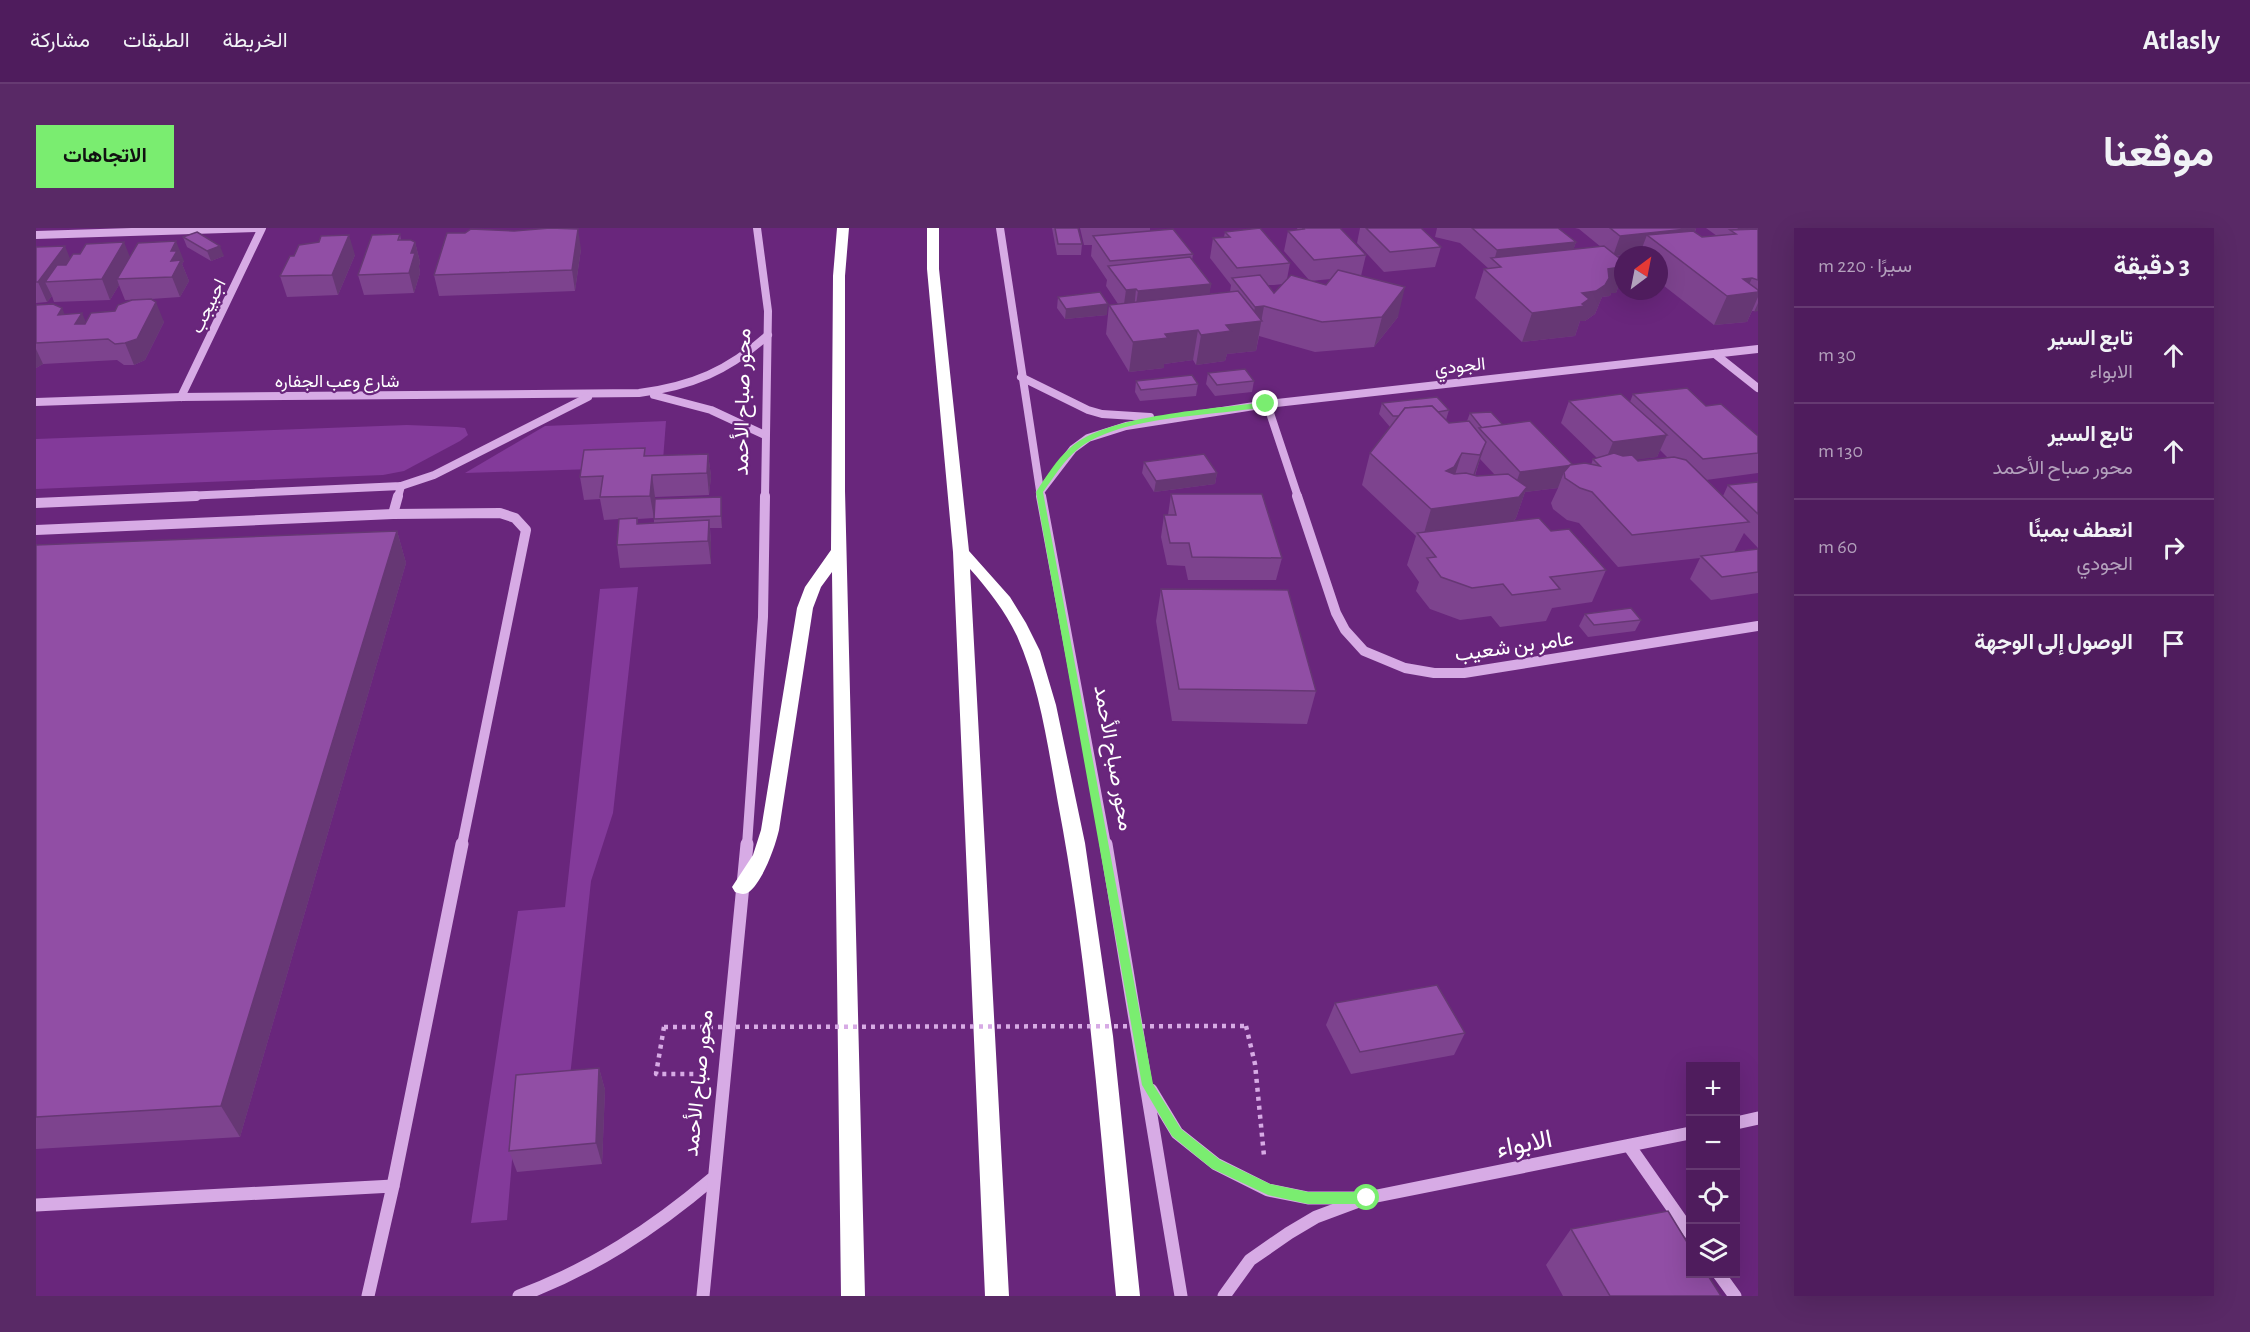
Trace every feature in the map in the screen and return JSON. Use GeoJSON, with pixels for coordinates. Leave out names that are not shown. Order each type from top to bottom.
{"type":"FeatureCollection","features":[{"type":"Feature","properties":{"kind":"highway"},"geometry":{"type":"LineString","coordinates":[[843,228],[839,276],[839,550],[853,1296]]}},
{"type":"Feature","properties":{"kind":"highway"},"geometry":{"type":"LineString","coordinates":[[933,228],[933,269],[961,552],[997,1296]]}},
{"type":"Feature","properties":{"kind":"highway"},"geometry":{"type":"LineString","coordinates":[[742,887],[762,856],[770,830],[805,608],[813,587],[839,550]]}},
{"type":"Feature","properties":{"kind":"highway"},"geometry":{"type":"LineString","coordinates":[[961,552],[997,591],[1024,635],[1041,684],[1058,755],[1076,837],[1088,918],[1128,1296]]}},
{"type":"Feature","properties":{"kind":"street","name":"اجبيجب"},"geometry":{"type":"LineString","coordinates":[[36,236],[260,228],[181,397]]}},
{"type":"Feature","properties":{"kind":"street","name":"محور صباح الأحمد"},"geometry":{"type":"LineString","coordinates":[[703,1296],[712,1179],[748,831],[763,617],[768,311],[758,228]]}},
{"type":"Feature","properties":{"kind":"street","name":"محور صباح الأحمد"},"geometry":{"type":"LineString","coordinates":[[1000,228],[1040,492],[1148,1085],[1180,1296]]}},
{"type":"Feature","properties":{"kind":"street","name":"شارع وعب الجفاره"},"geometry":{"type":"LineString","coordinates":[[36,402],[181,397],[639,393],[669,389],[725,369],[745,356],[768,335]]}},
{"type":"Feature","properties":{"kind":"street","name":"الجودي"},"geometry":{"type":"LineString","coordinates":[[1040,492],[1073,449],[1088,438],[1125,426],[1266,404],[1758,349]]}},
{"type":"Feature","properties":{"kind":"street"},"geometry":{"type":"LineString","coordinates":[[1715,354],[1758,388]]}},
{"type":"Feature","properties":{"kind":"street","name":"الجودي"},"geometry":{"type":"LineString","coordinates":[[1021,377],[1088,410],[1102,414],[1166,418]]}},
{"type":"Feature","properties":{"kind":"street","name":"شارع وعب الجفاره"},"geometry":{"type":"LineString","coordinates":[[639,393],[704,406],[765,435]]}},
{"type":"Feature","properties":{"kind":"street"},"geometry":{"type":"LineString","coordinates":[[36,503],[401,486],[434,475],[594,394]]}},
{"type":"Feature","properties":{"kind":"street","name":"عامر بن شعيب"},"geometry":{"type":"LineString","coordinates":[[1266,404],[1336,613],[1345,630],[1364,651],[1405,668],[1434,673],[1464,674],[1758,626]]}},
{"type":"Feature","properties":{"kind":"street"},"geometry":{"type":"LineString","coordinates":[[393,514],[401,486]]}},
{"type":"Feature","properties":{"kind":"street"},"geometry":{"type":"LineString","coordinates":[[36,530],[393,514],[500,513],[513,516],[522,522],[526,530],[393,1186],[368,1296]]}},
{"type":"Feature","properties":{"kind":"street","name":"الابواء"},"geometry":{"type":"LineString","coordinates":[[1148,1085],[1177,1132],[1215,1164],[1268,1190],[1308,1198],[1367,1198]]}},
{"type":"Feature","properties":{"kind":"street"},"geometry":{"type":"LineString","coordinates":[[1740,1122],[1758,1118]]}},
{"type":"Feature","properties":{"kind":"street","name":"الابواء"},"geometry":{"type":"LineString","coordinates":[[1224,1296],[1250,1260],[1288,1233],[1316,1217],[1367,1198],[1686,1134]]}},
{"type":"Feature","properties":{"kind":"street"},"geometry":{"type":"LineString","coordinates":[[1630,1147],[1686,1227]]}},
{"type":"Feature","properties":{"kind":"street"},"geometry":{"type":"LineString","coordinates":[[519,1296],[547,1287],[608,1256],[664,1220],[712,1179]]}},
{"type":"Feature","properties":{"kind":"street"},"geometry":{"type":"LineString","coordinates":[[36,1205],[393,1186]]}},
{"type":"Feature","properties":{"kind":"street"},"geometry":{"type":"LineString","coordinates":[[1722,1278],[1736,1296]]}},
{"type":"Feature","properties":{"kind":"path"},"geometry":{"type":"LineString","coordinates":[[723,1073],[656,1074],[664,1027],[1246,1026],[1255,1064],[1268,1190]]}},
{"type":"Feature","properties":{"kind":"shaded area"},"geometry":{"type":"Polygon","coordinates":[[[666,421],[663,460],[655,467],[465,473],[545,426],[666,421]]]}},
{"type":"Feature","properties":{"kind":"shaded area"},"geometry":{"type":"Polygon","coordinates":[[[407,425],[465,428],[468,435],[404,471],[383,475],[36,489],[36,439],[407,425]]]}},
{"type":"Feature","properties":{"kind":"shaded area"},"geometry":{"type":"Polygon","coordinates":[[[638,587],[613,813],[591,881],[569,1086],[518,1089],[507,1220],[471,1223],[518,911],[565,907],[600,589],[638,587]]]}},
{"type":"Feature","properties":{"kind":"building"},"geometry":{"type":"Polygon","coordinates":[[[550,228],[578,229],[572,270],[434,275],[447,233],[465,233],[471,229],[514,231],[550,228]]]}},
{"type":"Feature","properties":{"kind":"building"},"geometry":{"type":"Polygon","coordinates":[[[1055,228],[1078,228],[1082,244],[1058,244],[1055,228]]]}},
{"type":"Feature","properties":{"kind":"building"},"geometry":{"type":"Polygon","coordinates":[[[1260,228],[1290,263],[1237,268],[1213,238],[1230,237],[1225,232],[1260,228]]]}},
{"type":"Feature","properties":{"kind":"building"},"geometry":{"type":"Polygon","coordinates":[[[1303,228],[1340,228],[1366,255],[1314,260],[1288,231],[1303,228]]]}},
{"type":"Feature","properties":{"kind":"building"},"geometry":{"type":"Polygon","coordinates":[[[1366,228],[1421,228],[1441,247],[1390,252],[1366,228]]]}},
{"type":"Feature","properties":{"kind":"building"},"geometry":{"type":"Polygon","coordinates":[[[1472,228],[1558,228],[1576,242],[1497,250],[1472,228]]]}},
{"type":"Feature","properties":{"kind":"building"},"geometry":{"type":"Polygon","coordinates":[[[1610,228],[1696,228],[1620,236],[1610,228]]]}},
{"type":"Feature","properties":{"kind":"building"},"geometry":{"type":"Polygon","coordinates":[[[1173,229],[1193,254],[1110,261],[1093,236],[1173,229]]]}},
{"type":"Feature","properties":{"kind":"building"},"geometry":{"type":"Polygon","coordinates":[[[1758,229],[1758,280],[1743,279],[1758,292],[1727,296],[1668,251],[1668,246],[1661,246],[1647,235],[1693,231],[1702,237],[1736,234],[1730,230],[1758,229]]]}},
{"type":"Feature","properties":{"kind":"building"},"geometry":{"type":"Polygon","coordinates":[[[197,232],[220,246],[207,251],[183,237],[197,232]]]}},
{"type":"Feature","properties":{"kind":"building"},"geometry":{"type":"Polygon","coordinates":[[[400,234],[398,240],[415,242],[411,253],[415,253],[409,273],[358,275],[372,235],[400,234]]]}},
{"type":"Feature","properties":{"kind":"building"},"geometry":{"type":"Polygon","coordinates":[[[349,235],[332,275],[280,276],[290,256],[294,256],[299,245],[319,242],[321,236],[349,235]]]}},
{"type":"Feature","properties":{"kind":"building"},"geometry":{"type":"Polygon","coordinates":[[[176,241],[171,251],[177,251],[171,261],[181,260],[172,277],[117,279],[138,243],[176,241]]]}},
{"type":"Feature","properties":{"kind":"building"},"geometry":{"type":"Polygon","coordinates":[[[124,242],[102,279],[45,282],[57,265],[66,265],[73,254],[80,254],[86,244],[124,242]]]}},
{"type":"Feature","properties":{"kind":"building"},"geometry":{"type":"Polygon","coordinates":[[[65,246],[38,282],[36,282],[36,247],[65,246]]]}},
{"type":"Feature","properties":{"kind":"building"},"geometry":{"type":"Polygon","coordinates":[[[1604,246],[1614,254],[1614,268],[1608,269],[1609,278],[1605,285],[1596,291],[1582,293],[1589,299],[1582,304],[1585,306],[1532,313],[1484,269],[1501,267],[1491,258],[1604,246]]]}},
{"type":"Feature","properties":{"kind":"building"},"geometry":{"type":"Polygon","coordinates":[[[1190,257],[1211,284],[1138,291],[1136,289],[1126,290],[1108,266],[1190,257]]]}},
{"type":"Feature","properties":{"kind":"building"},"geometry":{"type":"Polygon","coordinates":[[[1338,270],[1405,287],[1382,317],[1322,322],[1264,306],[1255,307],[1232,278],[1260,275],[1274,293],[1291,275],[1326,285],[1338,270]]]}},
{"type":"Feature","properties":{"kind":"building"},"geometry":{"type":"Polygon","coordinates":[[[1238,291],[1262,321],[1226,325],[1231,331],[1201,335],[1198,330],[1165,334],[1168,338],[1133,342],[1109,305],[1238,291]]]}},
{"type":"Feature","properties":{"kind":"building"},"geometry":{"type":"Polygon","coordinates":[[[1100,292],[1108,304],[1066,309],[1058,297],[1100,292]]]}},
{"type":"Feature","properties":{"kind":"building"},"geometry":{"type":"Polygon","coordinates":[[[151,299],[156,302],[137,339],[115,344],[108,339],[36,343],[36,305],[53,304],[62,308],[58,315],[82,313],[75,324],[85,324],[91,313],[115,311],[118,305],[132,300],[151,299]]]}},
{"type":"Feature","properties":{"kind":"building"},"geometry":{"type":"Polygon","coordinates":[[[1245,369],[1254,381],[1217,385],[1208,373],[1245,369]]]}},
{"type":"Feature","properties":{"kind":"building"},"geometry":{"type":"Polygon","coordinates":[[[1192,375],[1198,384],[1141,390],[1136,381],[1192,375]]]}},
{"type":"Feature","properties":{"kind":"building"},"geometry":{"type":"Polygon","coordinates":[[[1687,388],[1706,406],[1721,404],[1758,436],[1758,453],[1703,459],[1633,394],[1687,388]]]}},
{"type":"Feature","properties":{"kind":"building"},"geometry":{"type":"Polygon","coordinates":[[[1621,394],[1667,435],[1613,442],[1569,401],[1621,394]]]}},
{"type":"Feature","properties":{"kind":"building"},"geometry":{"type":"Polygon","coordinates":[[[1437,397],[1449,410],[1438,412],[1432,406],[1405,408],[1399,416],[1393,416],[1382,403],[1437,397]]]}},
{"type":"Feature","properties":{"kind":"building"},"geometry":{"type":"Polygon","coordinates":[[[1432,406],[1449,423],[1469,421],[1486,442],[1480,455],[1462,453],[1454,467],[1446,471],[1477,476],[1508,474],[1527,487],[1519,497],[1431,509],[1370,453],[1405,408],[1432,406]]]}},
{"type":"Feature","properties":{"kind":"building"},"geometry":{"type":"Polygon","coordinates":[[[1491,412],[1503,425],[1482,428],[1470,413],[1491,412]]]}},
{"type":"Feature","properties":{"kind":"building"},"geometry":{"type":"Polygon","coordinates":[[[1530,421],[1573,465],[1520,472],[1479,428],[1530,421]]]}},
{"type":"Feature","properties":{"kind":"building"},"geometry":{"type":"Polygon","coordinates":[[[645,448],[644,456],[708,454],[707,473],[652,475],[650,496],[600,497],[603,476],[580,477],[584,450],[645,448]]]}},
{"type":"Feature","properties":{"kind":"building"},"geometry":{"type":"Polygon","coordinates":[[[1614,453],[1623,456],[1632,455],[1638,461],[1674,457],[1686,460],[1749,522],[1632,535],[1592,492],[1580,488],[1565,478],[1564,472],[1570,465],[1585,463],[1600,466],[1593,459],[1614,453]]]}},
{"type":"Feature","properties":{"kind":"building"},"geometry":{"type":"Polygon","coordinates":[[[1204,454],[1217,473],[1156,481],[1144,462],[1204,454]]]}},
{"type":"Feature","properties":{"kind":"building"},"geometry":{"type":"Polygon","coordinates":[[[1758,482],[1758,514],[1728,485],[1758,482]]]}},
{"type":"Feature","properties":{"kind":"building"},"geometry":{"type":"Polygon","coordinates":[[[1171,494],[1262,494],[1282,558],[1192,557],[1189,543],[1170,543],[1164,515],[1176,515],[1171,494]]]}},
{"type":"Feature","properties":{"kind":"building"},"geometry":{"type":"Polygon","coordinates":[[[721,497],[721,516],[654,519],[655,499],[721,497]]]}},
{"type":"Feature","properties":{"kind":"building"},"geometry":{"type":"Polygon","coordinates":[[[637,518],[637,524],[709,520],[708,541],[617,545],[619,519],[637,518]]]}},
{"type":"Feature","properties":{"kind":"building"},"geometry":{"type":"Polygon","coordinates":[[[1539,518],[1551,531],[1569,529],[1606,570],[1550,577],[1560,589],[1512,595],[1503,584],[1472,588],[1441,577],[1427,558],[1436,557],[1417,533],[1539,518]]]}},
{"type":"Feature","properties":{"kind":"building"},"geometry":{"type":"Polygon","coordinates":[[[397,531],[221,1106],[36,1117],[36,545],[397,531]]]}},
{"type":"Feature","properties":{"kind":"building"},"geometry":{"type":"Polygon","coordinates":[[[1758,549],[1758,572],[1722,577],[1701,556],[1758,549]]]}},
{"type":"Feature","properties":{"kind":"building"},"geometry":{"type":"Polygon","coordinates":[[[1161,589],[1288,590],[1316,691],[1179,689],[1161,589]]]}},
{"type":"Feature","properties":{"kind":"building"},"geometry":{"type":"Polygon","coordinates":[[[1631,608],[1641,620],[1594,625],[1585,614],[1631,608]]]}},
{"type":"Feature","properties":{"kind":"building"},"geometry":{"type":"Polygon","coordinates":[[[1437,985],[1465,1033],[1360,1052],[1335,1003],[1437,985]]]}},
{"type":"Feature","properties":{"kind":"building"},"geometry":{"type":"Polygon","coordinates":[[[599,1068],[596,1143],[509,1151],[516,1075],[599,1068]]]}},
{"type":"Feature","properties":{"kind":"building"},"geometry":{"type":"Polygon","coordinates":[[[1668,1211],[1686,1240],[1686,1278],[1710,1278],[1721,1296],[1610,1296],[1571,1229],[1668,1211]]]}},
{"type":"Feature","properties":{"kind":"route"},"geometry":{"type":"LineString","coordinates":[[1266,404],[1166,418],[1108,430],[1088,438],[1073,449],[1040,492],[1148,1085],[1177,1132],[1215,1164],[1268,1190],[1308,1198],[1367,1198]]}}]}
